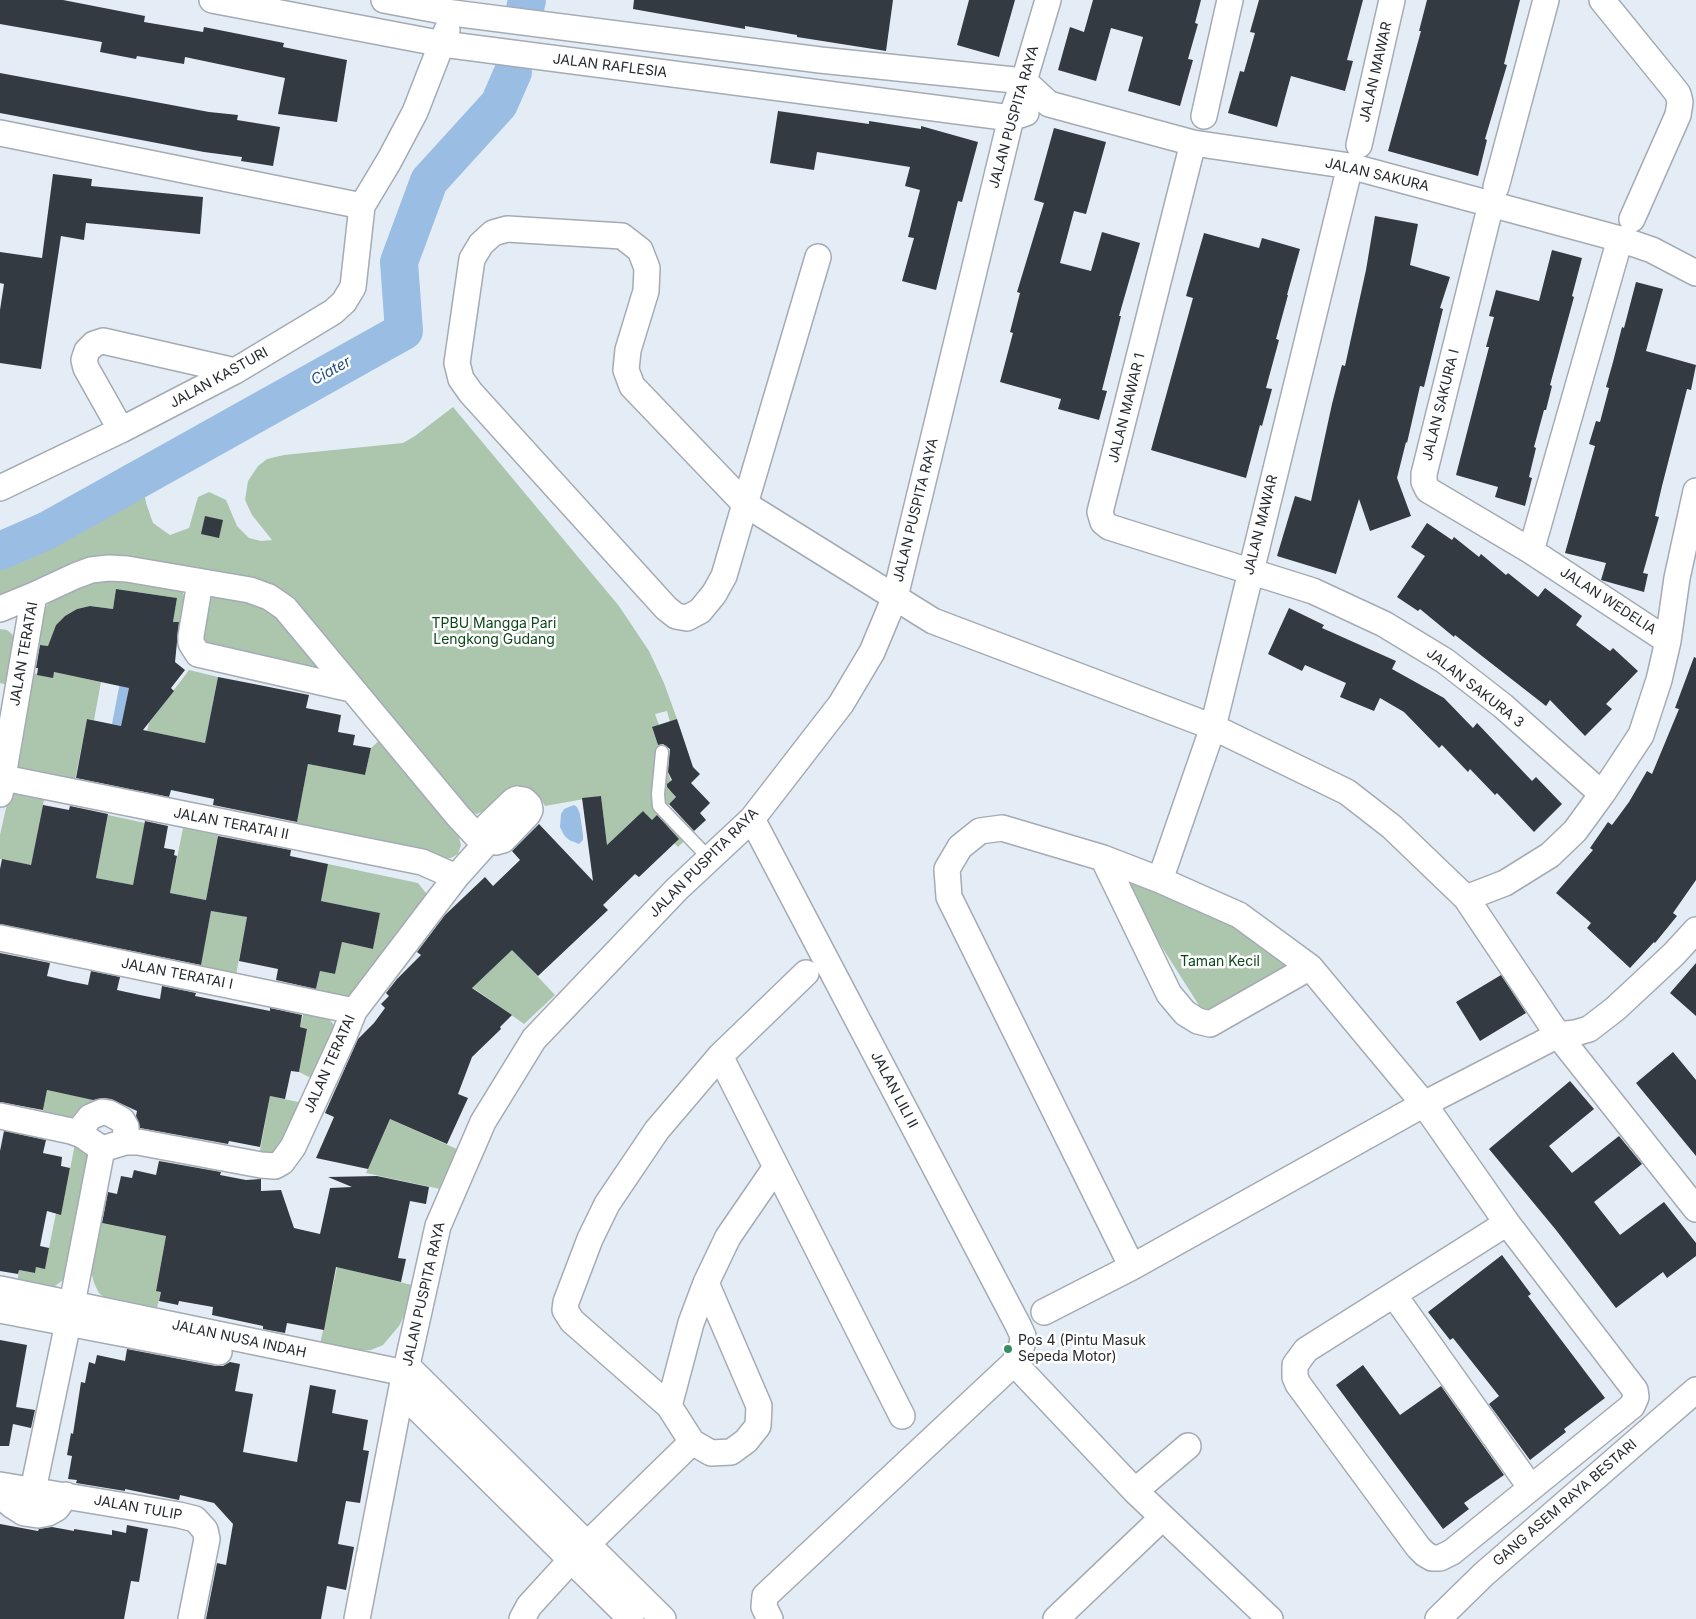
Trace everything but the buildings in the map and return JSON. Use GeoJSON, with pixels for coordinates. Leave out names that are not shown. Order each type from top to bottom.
{"type":"FeatureCollection","features":[{"type":"Feature","properties":{"kind":"street","name":"JALAN RAFLESIA"},"geometry":{"type":"LineString","coordinates":[[212,0],[443,44],[1011,118]]}},
{"type":"Feature","properties":{"kind":"street"},"geometry":{"type":"LineString","coordinates":[[384,0],[456,7],[820,60],[1024,81]]}},
{"type":"Feature","properties":{"kind":"street","name":"JALAN PUSPITA RAYA"},"geometry":{"type":"LineString","coordinates":[[357,1619],[404,1379],[438,1226],[483,1122],[534,1039],[677,889],[752,819],[841,704],[872,652],[895,597],[1011,118],[1048,0]]}},
{"type":"Feature","properties":{"kind":"street"},"geometry":{"type":"LineString","coordinates":[[1204,116],[1230,0]]}},
{"type":"Feature","properties":{"kind":"street","name":"JALAN MAWAR"},"geometry":{"type":"LineString","coordinates":[[1160,880],[1213,728],[1250,570],[1355,156],[1392,0]]}},
{"type":"Feature","properties":{"kind":"street","name":"JALAN SAKURA I"},"geometry":{"type":"LineString","coordinates":[[1531,551],[1428,490],[1424,482],[1424,474],[1494,196],[1546,0]]}},
{"type":"Feature","properties":{"kind":"street"},"geometry":{"type":"LineString","coordinates":[[1531,551],[1626,229],[1678,115],[1680,102],[1678,94],[1672,85],[1602,0]]}},
{"type":"Feature","properties":{"kind":"street","name":"JALAN KASTURI"},"geometry":{"type":"LineString","coordinates":[[0,488],[121,430],[235,371],[333,312],[344,302],[353,287],[362,206],[415,112],[456,7]]}},
{"type":"Feature","properties":{"kind":"street","name":"JALAN SAKURA"},"geometry":{"type":"LineString","coordinates":[[1024,81],[1050,104],[1193,142],[1355,156],[1494,196],[1626,229],[1652,250],[1696,273]]}},
{"type":"Feature","properties":{"kind":"street"},"geometry":{"type":"LineString","coordinates":[[1011,118],[1050,104]]}},
{"type":"Feature","properties":{"kind":"street"},"geometry":{"type":"LineString","coordinates":[[0,133],[362,206]]}},
{"type":"Feature","properties":{"kind":"street","name":"JALAN MAWAR 1"},"geometry":{"type":"LineString","coordinates":[[1193,142],[1100,512],[1103,522],[1109,527],[1250,570]]}},
{"type":"Feature","properties":{"kind":"street"},"geometry":{"type":"LineString","coordinates":[[818,257],[745,504],[724,576],[714,594],[700,611],[687,618],[676,616],[666,608],[471,393],[461,379],[457,363],[472,259],[481,244],[493,233],[508,229],[622,236],[640,250],[647,268],[646,291],[628,350],[626,370],[632,386],[745,504],[933,621],[1213,728],[1347,792],[1392,827],[1466,898],[1558,1035],[1696,1209]]}},
{"type":"Feature","properties":{"kind":"street"},"geometry":{"type":"LineString","coordinates":[[121,430],[86,368],[84,360],[87,351],[94,344],[103,341],[235,371]]}},
{"type":"Feature","properties":{"kind":"street"},"geometry":{"type":"LineString","coordinates":[[1668,641],[1677,578],[1696,490]]}},
{"type":"Feature","properties":{"kind":"street","name":"JALAN WEDELIA"},"geometry":{"type":"LineString","coordinates":[[1466,898],[1505,883],[1550,855],[1575,830],[1602,794],[1641,735],[1659,680],[1668,641],[1531,551]]}},
{"type":"Feature","properties":{"kind":"street","name":"JALAN TERATAI"},"geometry":{"type":"LineString","coordinates":[[2,786],[34,595],[91,570],[127,569],[260,592],[278,602],[285,608],[351,689],[487,841],[456,877],[354,1011],[292,1147],[282,1162],[275,1166],[260,1165],[138,1142],[92,1142]]}},
{"type":"Feature","properties":{"kind":"street","name":"JALAN SAKURA 3"},"geometry":{"type":"LineString","coordinates":[[1250,570],[1313,591],[1384,624],[1445,661],[1503,706],[1602,794]]}},
{"type":"Feature","properties":{"kind":"street"},"geometry":{"type":"LineString","coordinates":[[200,582],[191,636],[191,643],[198,654],[351,689]]}},
{"type":"Feature","properties":{"kind":"street"},"geometry":{"type":"LineString","coordinates":[[0,609],[34,595]]}},
{"type":"Feature","properties":{"kind":"street","name":"JALAN TERATAI II"},"geometry":{"type":"LineString","coordinates":[[2,786],[422,862],[456,877]]}},
{"type":"Feature","properties":{"kind":"street","name":"JALAN LILI II"},"geometry":{"type":"LineString","coordinates":[[752,819],[1018,1325],[1023,1336],[1022,1345],[1014,1363]]}},
{"type":"Feature","properties":{"kind":"street"},"geometry":{"type":"LineString","coordinates":[[1132,1267],[949,897],[947,869],[960,847],[980,831],[1002,828],[1103,858],[1160,880],[1239,915],[1310,966],[1424,1104],[1507,1223],[1631,1384],[1636,1396],[1632,1406],[1452,1552],[1440,1558],[1432,1558],[1418,1547],[1298,1384],[1295,1377],[1295,1365],[1306,1350],[1507,1223]]}},
{"type":"Feature","properties":{"kind":"street"},"geometry":{"type":"LineString","coordinates":[[1103,858],[1169,994],[1185,1013],[1198,1021],[1210,1024],[1310,966]]}},
{"type":"Feature","properties":{"kind":"street"},"geometry":{"type":"LineString","coordinates":[[1044,1312],[1132,1267],[1424,1104],[1558,1035],[1575,1033],[1589,1028],[1615,1009],[1674,954],[1696,930]]}},
{"type":"Feature","properties":{"kind":"street","name":"JALAN TERATAI I"},"geometry":{"type":"LineString","coordinates":[[0,938],[354,1011]]}},
{"type":"Feature","properties":{"kind":"street"},"geometry":{"type":"LineString","coordinates":[[706,1283],[759,1406],[758,1426],[746,1441],[731,1452],[711,1453],[692,1442],[668,1406],[572,1321],[565,1310],[566,1302],[590,1239],[607,1204],[657,1130],[720,1056],[806,973]]}},
{"type":"Feature","properties":{"kind":"street"},"geometry":{"type":"LineString","coordinates":[[720,1056],[902,1416]]}},
{"type":"Feature","properties":{"kind":"street"},"geometry":{"type":"LineString","coordinates":[[33,1490],[70,1314],[92,1142],[83,1126],[90,1117],[102,1112],[109,1113],[122,1120],[126,1127],[125,1142]]}},
{"type":"Feature","properties":{"kind":"street"},"geometry":{"type":"LineString","coordinates":[[0,1116],[72,1131],[92,1142]]}},
{"type":"Feature","properties":{"kind":"street"},"geometry":{"type":"LineString","coordinates":[[668,1406],[691,1323],[706,1283],[728,1237],[776,1167]]}},
{"type":"Feature","properties":{"kind":"street","name":"JALAN NUSA INDAH"},"geometry":{"type":"LineString","coordinates":[[0,1289],[70,1314]]}},
{"type":"Feature","properties":{"kind":"street"},"geometry":{"type":"LineString","coordinates":[[1394,1295],[1531,1488]]}},
{"type":"Feature","properties":{"kind":"street","name":"JALAN NUSA INDAH"},"geometry":{"type":"LineString","coordinates":[[0,1310],[70,1314],[404,1379]]}},
{"type":"Feature","properties":{"kind":"street"},"geometry":{"type":"LineString","coordinates":[[770,1619],[764,1607],[765,1596],[1014,1363],[1135,1491],[1270,1619]]}},
{"type":"Feature","properties":{"kind":"street"},"geometry":{"type":"LineString","coordinates":[[404,1379],[579,1552],[662,1619]]}},
{"type":"Feature","properties":{"kind":"street","name":"GANG ASEM RAYA BESTARI"},"geometry":{"type":"LineString","coordinates":[[1438,1619],[1484,1574],[1696,1390]]}},
{"type":"Feature","properties":{"kind":"street"},"geometry":{"type":"LineString","coordinates":[[522,1619],[529,1606],[579,1552],[692,1442]]}},
{"type":"Feature","properties":{"kind":"street"},"geometry":{"type":"LineString","coordinates":[[1135,1491],[1188,1446]]}},
{"type":"Feature","properties":{"kind":"street","name":"JALAN TULIP"},"geometry":{"type":"LineString","coordinates":[[0,1485],[179,1514],[195,1519],[205,1530],[207,1539],[191,1619]]}},
{"type":"Feature","properties":{"kind":"street"},"geometry":{"type":"LineString","coordinates":[[0,1492],[18,1510],[38,1515],[48,1514],[57,1508],[66,1495]]}},
{"type":"Feature","properties":{"kind":"street"},"geometry":{"type":"LineString","coordinates":[[1056,1619],[1162,1518]]}},
{"type":"Feature","properties":{"kind":"street"},"geometry":{"type":"LineString","coordinates":[[579,1552],[631,1619]]}},
{"type":"Feature","properties":{"kind":"lane"},"geometry":{"type":"LineString","coordinates":[[662,752],[658,794],[659,806],[709,858]]}},
{"type":"Feature","properties":{"kind":"green space","name":"TPBU Mangga Pari Lengkong Gudang"},"geometry":{"type":"Polygon","coordinates":[[[453,407],[619,606],[649,651],[664,683],[677,719],[670,722],[667,711],[655,714],[659,725],[652,728],[671,781],[666,786],[676,797],[668,805],[673,811],[666,818],[672,824],[680,817],[694,832],[678,847],[643,811],[607,845],[601,796],[545,806],[539,796],[530,790],[477,814],[468,812],[252,579],[155,561],[123,557],[94,558],[79,561],[59,569],[0,597],[0,568],[144,491],[153,523],[170,535],[189,528],[198,497],[209,492],[226,500],[237,526],[249,538],[261,541],[272,540],[252,515],[245,500],[248,481],[258,466],[267,459],[284,455],[403,443],[453,407]]]}},
{"type":"Feature","properties":{"kind":"green space"},"geometry":{"type":"Polygon","coordinates":[[[107,576],[182,589],[184,596],[180,623],[173,622],[177,598],[116,589],[113,609],[90,606],[77,609],[65,616],[56,625],[48,646],[35,645],[41,613],[47,605],[57,597],[107,576]]]}},
{"type":"Feature","properties":{"kind":"green space"},"geometry":{"type":"Polygon","coordinates":[[[217,595],[269,606],[322,672],[204,647],[201,626],[210,598],[217,595]]]}},
{"type":"Feature","properties":{"kind":"green space"},"geometry":{"type":"Polygon","coordinates":[[[0,629],[7,630],[12,634],[15,641],[8,685],[0,683],[0,629]]]}},
{"type":"Feature","properties":{"kind":"green space"},"geometry":{"type":"Polygon","coordinates":[[[189,670],[218,677],[205,743],[147,731],[149,723],[189,670]]]}},
{"type":"Feature","properties":{"kind":"green space"},"geometry":{"type":"Polygon","coordinates":[[[54,672],[101,682],[94,720],[87,719],[74,785],[22,774],[16,767],[30,674],[54,672]]]}},
{"type":"Feature","properties":{"kind":"green space"},"geometry":{"type":"Polygon","coordinates":[[[381,739],[458,834],[461,845],[458,854],[451,858],[439,859],[296,827],[308,764],[365,775],[371,748],[381,739]]]}},
{"type":"Feature","properties":{"kind":"green space"},"geometry":{"type":"Polygon","coordinates":[[[13,792],[45,795],[31,865],[0,859],[0,835],[8,799],[13,792]]]}},
{"type":"Feature","properties":{"kind":"green space"},"geometry":{"type":"Polygon","coordinates":[[[108,815],[145,823],[133,885],[96,878],[108,815]]]}},
{"type":"Feature","properties":{"kind":"green space"},"geometry":{"type":"Polygon","coordinates":[[[183,828],[218,835],[206,900],[170,893],[183,828]]]}},
{"type":"Feature","properties":{"kind":"green space"},"geometry":{"type":"Polygon","coordinates":[[[328,864],[418,883],[426,893],[426,899],[352,994],[347,997],[316,991],[320,971],[335,974],[342,942],[373,949],[380,913],[321,901],[328,864]]]}},
{"type":"Feature","properties":{"kind":"green space","name":"Taman Kecil"},"geometry":{"type":"Polygon","coordinates":[[[1115,873],[1243,927],[1295,966],[1207,1018],[1115,873]]]}},
{"type":"Feature","properties":{"kind":"green space"},"geometry":{"type":"Polygon","coordinates":[[[211,911],[247,917],[236,975],[200,968],[211,911]]]}},
{"type":"Feature","properties":{"kind":"green space"},"geometry":{"type":"Polygon","coordinates":[[[512,949],[555,995],[524,1024],[472,987],[512,949]]]}},
{"type":"Feature","properties":{"kind":"green space"},"geometry":{"type":"Polygon","coordinates":[[[304,1012],[328,1018],[335,1026],[313,1079],[299,1072],[307,1029],[300,1027],[304,1012]]]}},
{"type":"Feature","properties":{"kind":"green space"},"geometry":{"type":"Polygon","coordinates":[[[47,1090],[85,1098],[92,1095],[94,1105],[77,1119],[43,1111],[47,1090]]]}},
{"type":"Feature","properties":{"kind":"green space"},"geometry":{"type":"Polygon","coordinates":[[[270,1096],[303,1103],[278,1153],[259,1156],[270,1096]]]}},
{"type":"Feature","properties":{"kind":"green space"},"geometry":{"type":"Polygon","coordinates":[[[390,1119],[459,1150],[440,1189],[366,1173],[390,1119]]]}},
{"type":"Feature","properties":{"kind":"green space"},"geometry":{"type":"Polygon","coordinates":[[[76,1139],[90,1156],[67,1273],[63,1280],[55,1286],[43,1289],[17,1284],[19,1270],[35,1273],[36,1267],[45,1268],[56,1213],[61,1214],[76,1139]]]}},
{"type":"Feature","properties":{"kind":"green space"},"geometry":{"type":"Polygon","coordinates":[[[101,1223],[166,1236],[156,1290],[161,1292],[156,1312],[107,1300],[99,1293],[91,1271],[101,1223]]]}},
{"type":"Feature","properties":{"kind":"green space"},"geometry":{"type":"Polygon","coordinates":[[[337,1267],[412,1285],[404,1316],[399,1326],[383,1345],[371,1350],[353,1351],[320,1344],[337,1267]]]}},
{"type":"Feature","properties":{"kind":"water"},"geometry":{"type":"Polygon","coordinates":[[[121,677],[131,679],[121,726],[112,724],[121,677]]]}},
{"type":"Feature","properties":{"kind":"water"},"geometry":{"type":"Polygon","coordinates":[[[574,805],[580,814],[583,835],[583,840],[579,844],[569,840],[560,827],[561,814],[564,809],[574,805]]]}},
{"type":"Feature","properties":{"kind":"waterway","name":"Ciater"},"geometry":{"type":"LineString","coordinates":[[525,9],[527,0]]}},
{"type":"Feature","properties":{"kind":"waterway","name":"Ciater"},"geometry":{"type":"LineString","coordinates":[[0,551],[46,531],[404,331],[399,262],[429,181],[499,104],[513,72]]}},
{"type":"Feature","properties":{"kind":"place","name":"Pos 4 (Pintu Masuk Sepeda Motor)"},"geometry":{"type":"Point","coordinates":[1008,1349]}}]}
